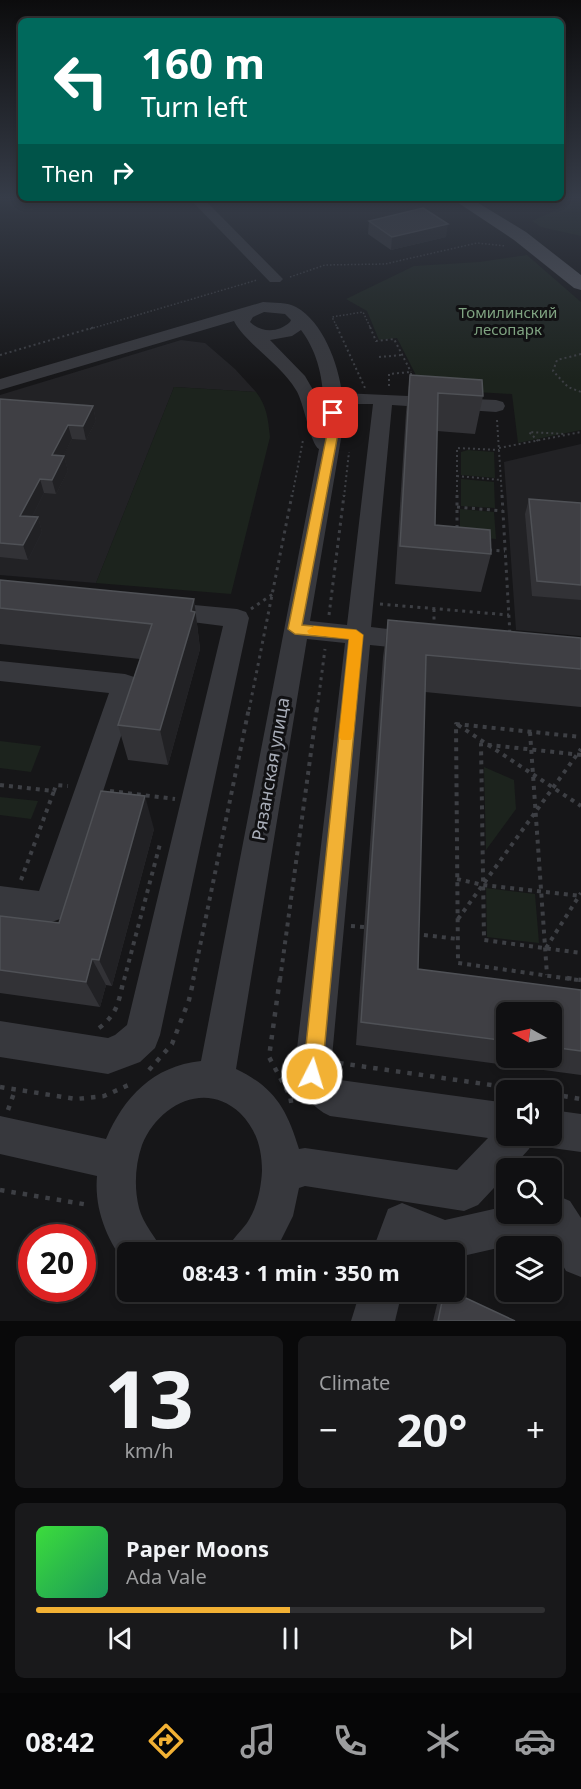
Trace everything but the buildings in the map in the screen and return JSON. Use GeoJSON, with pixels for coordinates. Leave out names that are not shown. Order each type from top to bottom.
{"type":"FeatureCollection","features":[{"type":"Feature","properties":{"kind":"main road"},"geometry":{"type":"LineString","coordinates":[[548,258],[581,284]]}},
{"type":"Feature","properties":{"kind":"street"},"geometry":{"type":"LineString","coordinates":[[254,258],[275,279]]}},
{"type":"Feature","properties":{"kind":"street"},"geometry":{"type":"LineString","coordinates":[[0,385],[254,310],[272,307],[290,310],[296,314],[298,324],[290,331],[267,335],[251,331],[242,322],[243,318],[254,310]]}},
{"type":"Feature","properties":{"kind":"street","name":"Рязанская улица"},"geometry":{"type":"LineString","coordinates":[[216,1080],[333,427],[333,381],[325,354],[310,330],[296,314]]}},
{"type":"Feature","properties":{"kind":"street","name":"Рязанская улица"},"geometry":{"type":"LineString","coordinates":[[251,331],[288,366],[306,387],[318,417],[326,459]]}},
{"type":"Feature","properties":{"kind":"street"},"geometry":{"type":"LineString","coordinates":[[333,398],[375,398],[496,406]]}},
{"type":"Feature","properties":{"kind":"street"},"geometry":{"type":"LineString","coordinates":[[375,398],[356,635],[312,1074],[330,1097],[496,1120]]}},
{"type":"Feature","properties":{"kind":"street"},"geometry":{"type":"LineString","coordinates":[[0,1039],[108,1056],[127,1049],[142,1035],[178,804],[237,618],[142,609]]}},
{"type":"Feature","properties":{"kind":"street"},"geometry":{"type":"LineString","coordinates":[[295,629],[444,643]]}},
{"type":"Feature","properties":{"kind":"street"},"geometry":{"type":"LineString","coordinates":[[0,671],[125,684],[49,908],[7,902]]}},
{"type":"Feature","properties":{"kind":"street"},"geometry":{"type":"LineString","coordinates":[[133,1242],[117,1207],[115,1173],[122,1145],[134,1120],[151,1100],[171,1087],[194,1080],[216,1080],[238,1087],[256,1101],[270,1120],[280,1144],[283,1172],[277,1206],[262,1237],[257,1242]]}},
{"type":"Feature","properties":{"kind":"street"},"geometry":{"type":"LineString","coordinates":[[562,1130],[581,1133]]}},
{"type":"Feature","properties":{"kind":"street"},"geometry":{"type":"LineString","coordinates":[[0,1135],[118,1161]]}},
{"type":"Feature","properties":{"kind":"street"},"geometry":{"type":"LineString","coordinates":[[464,1191],[507,1146]]}},
{"type":"Feature","properties":{"kind":"street"},"geometry":{"type":"LineString","coordinates":[[283,1172],[304,1167],[464,1191]]}},
{"type":"Feature","properties":{"kind":"street"},"geometry":{"type":"LineString","coordinates":[[464,1191],[481,1232]]}},
{"type":"Feature","properties":{"kind":"street"},"geometry":{"type":"LineString","coordinates":[[396,1242],[402,1223],[445,1240],[556,1215],[581,1256]]}},
{"type":"Feature","properties":{"kind":"street"},"geometry":{"type":"LineString","coordinates":[[373,1321],[378,1302]]}},
{"type":"Feature","properties":{"kind":"path"},"geometry":{"type":"LineString","coordinates":[[0,355],[257,280],[289,278],[305,270],[325,265],[385,264],[413,258]]}},
{"type":"Feature","properties":{"kind":"path"},"geometry":{"type":"LineString","coordinates":[[375,398],[332,317],[363,312],[376,341],[394,339],[411,372]]}},
{"type":"Feature","properties":{"kind":"path"},"geometry":{"type":"LineString","coordinates":[[581,354],[575,353],[557,360],[553,371],[568,387],[581,392]]}},
{"type":"Feature","properties":{"kind":"path"},"geometry":{"type":"LineString","coordinates":[[380,357],[402,355]]}},
{"type":"Feature","properties":{"kind":"path"},"geometry":{"type":"LineString","coordinates":[[496,406],[510,642]]}},
{"type":"Feature","properties":{"kind":"path"},"geometry":{"type":"LineString","coordinates":[[538,441],[529,432],[570,435]]}},
{"type":"Feature","properties":{"kind":"path"},"geometry":{"type":"LineString","coordinates":[[457,537],[457,448],[499,449],[581,432]]}},
{"type":"Feature","properties":{"kind":"path"},"geometry":{"type":"LineString","coordinates":[[198,954],[274,593],[303,439]]}},
{"type":"Feature","properties":{"kind":"path"},"geometry":{"type":"LineString","coordinates":[[457,476],[501,480]]}},
{"type":"Feature","properties":{"kind":"path"},"geometry":{"type":"LineString","coordinates":[[457,507],[502,511]]}},
{"type":"Feature","properties":{"kind":"path"},"geometry":{"type":"LineString","coordinates":[[504,530],[509,530]]}},
{"type":"Feature","properties":{"kind":"path"},"geometry":{"type":"LineString","coordinates":[[486,550],[505,551]]}},
{"type":"Feature","properties":{"kind":"path"},"geometry":{"type":"LineString","coordinates":[[237,618],[274,593]]}},
{"type":"Feature","properties":{"kind":"path"},"geometry":{"type":"LineString","coordinates":[[375,604],[508,615]]}},
{"type":"Feature","properties":{"kind":"path"},"geometry":{"type":"LineString","coordinates":[[456,724],[581,737]]}},
{"type":"Feature","properties":{"kind":"path"},"geometry":{"type":"LineString","coordinates":[[456,724],[581,806]]}},
{"type":"Feature","properties":{"kind":"path"},"geometry":{"type":"LineString","coordinates":[[456,724],[458,963],[581,980]]}},
{"type":"Feature","properties":{"kind":"path"},"geometry":{"type":"LineString","coordinates":[[530,732],[547,975]]}},
{"type":"Feature","properties":{"kind":"path"},"geometry":{"type":"LineString","coordinates":[[579,754],[481,744],[484,940],[581,953]]}},
{"type":"Feature","properties":{"kind":"path"},"geometry":{"type":"LineString","coordinates":[[457,921],[581,749]]}},
{"type":"Feature","properties":{"kind":"path"},"geometry":{"type":"LineString","coordinates":[[0,785],[54,791]]}},
{"type":"Feature","properties":{"kind":"path"},"geometry":{"type":"LineString","coordinates":[[7,902],[56,785],[90,788],[178,804]]}},
{"type":"Feature","properties":{"kind":"path"},"geometry":{"type":"LineString","coordinates":[[92,1031],[111,1019],[116,1010],[160,843]]}},
{"type":"Feature","properties":{"kind":"path"},"geometry":{"type":"LineString","coordinates":[[457,879],[483,885],[580,895],[545,949]]}},
{"type":"Feature","properties":{"kind":"path"},"geometry":{"type":"LineString","coordinates":[[346,925],[364,927]]}},
{"type":"Feature","properties":{"kind":"path"},"geometry":{"type":"LineString","coordinates":[[411,934],[458,939]]}},
{"type":"Feature","properties":{"kind":"path"},"geometry":{"type":"LineString","coordinates":[[334,1062],[496,1086]]}},
{"type":"Feature","properties":{"kind":"path"},"geometry":{"type":"LineString","coordinates":[[562,1096],[581,1099]]}},
{"type":"Feature","properties":{"kind":"path"},"geometry":{"type":"LineString","coordinates":[[0,1191],[88,1203],[94,1211]]}},
{"type":"Feature","properties":{"kind":"shaded area"},"geometry":{"type":"Polygon","coordinates":[[[181,340],[205,343],[235,369],[256,392],[174,387],[96,583],[0,575],[0,395],[181,340]]]}},
{"type":"Feature","properties":{"kind":"shaded area"},"geometry":{"type":"Polygon","coordinates":[[[581,444],[581,636],[516,630],[504,462],[581,444]]]}},
{"type":"Feature","properties":{"kind":"green space","name":"Томилинский лесопарк"},"geometry":{"type":"Polygon","coordinates":[[[509,258],[530,258],[581,302],[581,430],[518,443],[512,394],[423,389],[397,338],[379,340],[367,311],[346,299],[414,266],[509,258]]]}},
{"type":"Feature","properties":{"kind":"green space"},"geometry":{"type":"Polygon","coordinates":[[[174,387],[256,392],[263,402],[270,437],[231,594],[96,583],[174,387]]]}},
{"type":"Feature","properties":{"kind":"green space"},"geometry":{"type":"Polygon","coordinates":[[[468,450],[494,452],[495,478],[461,475],[461,452],[468,450]]]}},
{"type":"Feature","properties":{"kind":"green space"},"geometry":{"type":"Polygon","coordinates":[[[461,479],[494,482],[495,508],[461,506],[461,479]]]}},
{"type":"Feature","properties":{"kind":"green space"},"geometry":{"type":"Polygon","coordinates":[[[460,509],[494,512],[496,539],[460,536],[460,509]]]}},
{"type":"Feature","properties":{"kind":"green space"},"geometry":{"type":"Polygon","coordinates":[[[0,741],[41,746],[31,772],[0,768],[0,741]]]}},
{"type":"Feature","properties":{"kind":"green space"},"geometry":{"type":"Polygon","coordinates":[[[484,767],[514,780],[516,809],[486,850],[484,767]]]}},
{"type":"Feature","properties":{"kind":"green space"},"geometry":{"type":"Polygon","coordinates":[[[0,797],[38,801],[31,819],[0,815],[0,797]]]}},
{"type":"Feature","properties":{"kind":"green space"},"geometry":{"type":"Polygon","coordinates":[[[486,888],[535,894],[539,943],[487,937],[486,888]]]}},
{"type":"Feature","properties":{"kind":"slow traffic"},"geometry":{"type":"LineString","coordinates":[[314,631],[356,635],[346,736]]}},
{"type":"Feature","properties":{"kind":"route"},"geometry":{"type":"LineString","coordinates":[[312,1074],[356,635],[295,629],[331,439],[333,413]]}}]}
